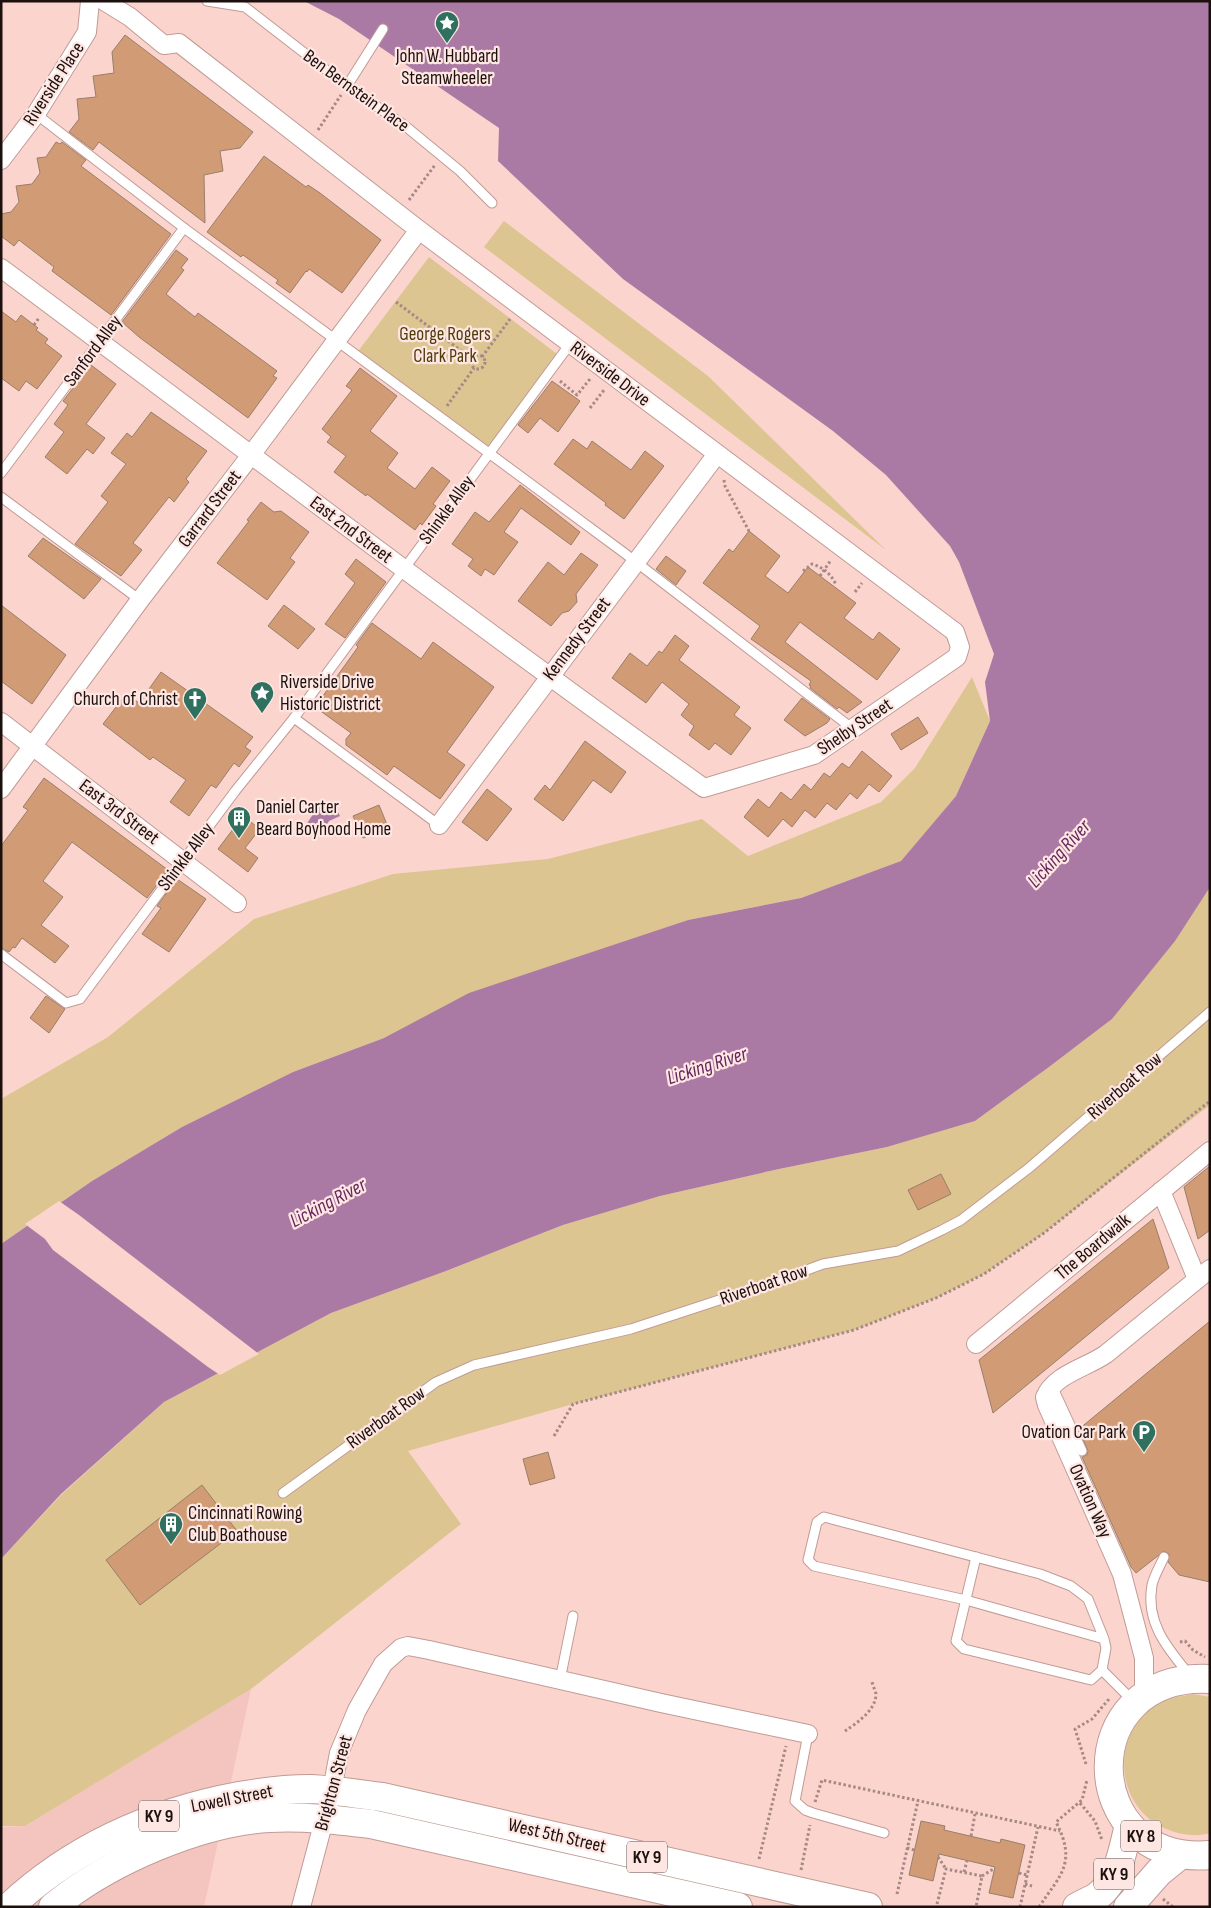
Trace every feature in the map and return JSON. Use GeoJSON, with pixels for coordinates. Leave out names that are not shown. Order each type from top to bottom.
{"type":"FeatureCollection","features":[{"type":"Feature","properties":{"kind":"main road"},"geometry":{"type":"LineString","coordinates":[[1140,1699],[1161,1685],[1204,1672]]}},
{"type":"Feature","properties":{"kind":"main road","name":"KY 8"},"geometry":{"type":"LineString","coordinates":[[1140,1699],[1129,1709],[1110,1745],[1108,1772],[1115,1802],[1129,1825],[1154,1846],[1180,1855],[1210,1855]]}},
{"type":"Feature","properties":{"kind":"main road","name":"Lowell Street"},"geometry":{"type":"LineString","coordinates":[[9,1907],[51,1873],[80,1854],[122,1831],[152,1819],[183,1808],[256,1793],[280,1790],[332,1790]]}},
{"type":"Feature","properties":{"kind":"main road","name":"West 5th Street"},"geometry":{"type":"LineString","coordinates":[[332,1790],[391,1799],[868,1907]]}},
{"type":"Feature","properties":{"kind":"main road","name":"Lowell Street"},"geometry":{"type":"LineString","coordinates":[[54,1907],[93,1878],[125,1860],[200,1831],[268,1818],[324,1819]]}},
{"type":"Feature","properties":{"kind":"main road","name":"West 5th Street"},"geometry":{"type":"LineString","coordinates":[[324,1819],[371,1824],[738,1907]]}},
{"type":"Feature","properties":{"kind":"main road","name":"KY 9"},"geometry":{"type":"LineString","coordinates":[[1077,1907],[1098,1896],[1109,1883],[1119,1866],[1129,1825]]}},
{"type":"Feature","properties":{"kind":"main road","name":"KY 9"},"geometry":{"type":"LineString","coordinates":[[1128,1907],[1158,1872],[1180,1855]]}},
{"type":"Feature","properties":{"kind":"street","name":"Riverside Place"},"geometry":{"type":"LineString","coordinates":[[1,160],[36,114],[87,32],[90,1]]}},
{"type":"Feature","properties":{"kind":"street","name":"Riverside Drive"},"geometry":{"type":"LineString","coordinates":[[104,1],[130,17],[164,45],[179,43],[419,230],[954,632],[960,646]]}},
{"type":"Feature","properties":{"kind":"street","name":"Garrard Street"},"geometry":{"type":"LineString","coordinates":[[1,789],[140,600],[252,455],[419,230]]}},
{"type":"Feature","properties":{"kind":"street","name":"East 2nd Street"},"geometry":{"type":"LineString","coordinates":[[1,268],[403,570],[548,677],[704,788]]}},
{"type":"Feature","properties":{"kind":"street","name":"Kennedy Street"},"geometry":{"type":"LineString","coordinates":[[439,825],[548,677],[717,454]]}},
{"type":"Feature","properties":{"kind":"street","name":"Shelby Street"},"geometry":{"type":"LineString","coordinates":[[704,788],[814,755],[957,657],[960,646]]}},
{"type":"Feature","properties":{"kind":"street","name":"East 3rd Street"},"geometry":{"type":"LineString","coordinates":[[1,722],[237,903]]}},
{"type":"Feature","properties":{"kind":"street","name":"The Boardwalk"},"geometry":{"type":"LineString","coordinates":[[976,1344],[1210,1151]]}},
{"type":"Feature","properties":{"kind":"street"},"geometry":{"type":"LineString","coordinates":[[1052,1386],[1106,1354],[1204,1274],[1161,1191]]}},
{"type":"Feature","properties":{"kind":"street","name":"Ovation Way"},"geometry":{"type":"LineString","coordinates":[[1052,1386],[1045,1397],[1047,1405],[1122,1574],[1144,1658],[1140,1699]]}},
{"type":"Feature","properties":{"kind":"street","name":"Brighton Street"},"geometry":{"type":"LineString","coordinates":[[301,1907],[332,1790],[339,1753],[353,1718],[382,1666],[401,1648],[408,1646],[429,1650],[560,1680]]}},
{"type":"Feature","properties":{"kind":"street"},"geometry":{"type":"LineString","coordinates":[[560,1680],[808,1734]]}},
{"type":"Feature","properties":{"kind":"lane","name":"Ben Bernstein Place"},"geometry":{"type":"LineString","coordinates":[[207,1],[245,7],[347,86],[404,125],[492,203]]}},
{"type":"Feature","properties":{"kind":"lane"},"geometry":{"type":"LineString","coordinates":[[347,86],[383,29]]}},
{"type":"Feature","properties":{"kind":"lane"},"geometry":{"type":"LineString","coordinates":[[36,114],[184,228],[490,452],[853,729]]}},
{"type":"Feature","properties":{"kind":"lane","name":"Sanford Alley"},"geometry":{"type":"LineString","coordinates":[[1,473],[184,228]]}},
{"type":"Feature","properties":{"kind":"lane","name":"Shinkle Alley"},"geometry":{"type":"LineString","coordinates":[[1,954],[66,1003],[80,999],[236,790],[294,718],[570,344]]}},
{"type":"Feature","properties":{"kind":"lane"},"geometry":{"type":"LineString","coordinates":[[1,497],[140,600]]}},
{"type":"Feature","properties":{"kind":"lane"},"geometry":{"type":"LineString","coordinates":[[294,718],[439,825]]}},
{"type":"Feature","properties":{"kind":"lane","name":"Riverboat Row"},"geometry":{"type":"LineString","coordinates":[[283,1493],[436,1382],[474,1365],[632,1329],[823,1264],[898,1251],[942,1230],[961,1220],[1029,1168],[1210,1012]]}},
{"type":"Feature","properties":{"kind":"lane"},"geometry":{"type":"LineString","coordinates":[[1052,1386],[1082,1451]]}},
{"type":"Feature","properties":{"kind":"lane"},"geometry":{"type":"LineString","coordinates":[[976,1557],[966,1600],[956,1641],[964,1649],[1091,1680],[1102,1670],[1106,1648],[1104,1639],[1088,1599],[1071,1586],[1040,1574],[976,1557],[824,1517],[816,1522],[808,1560],[814,1566],[966,1600],[1104,1639]]}},
{"type":"Feature","properties":{"kind":"lane"},"geometry":{"type":"LineString","coordinates":[[1164,1557],[1152,1585],[1151,1605],[1155,1626],[1169,1650],[1204,1672]]}},
{"type":"Feature","properties":{"kind":"lane"},"geometry":{"type":"LineString","coordinates":[[560,1680],[572,1616]]}},
{"type":"Feature","properties":{"kind":"lane"},"geometry":{"type":"LineString","coordinates":[[1102,1670],[1140,1699]]}},
{"type":"Feature","properties":{"kind":"lane"},"geometry":{"type":"LineString","coordinates":[[808,1734],[795,1802],[812,1813],[884,1833]]}},
{"type":"Feature","properties":{"kind":"path"},"geometry":{"type":"LineString","coordinates":[[309,145],[347,86]]}},
{"type":"Feature","properties":{"kind":"path"},"geometry":{"type":"LineString","coordinates":[[408,201],[441,156]]}},
{"type":"Feature","properties":{"kind":"path"},"geometry":{"type":"LineString","coordinates":[[396,302],[472,359]]}},
{"type":"Feature","properties":{"kind":"path"},"geometry":{"type":"LineString","coordinates":[[34,325],[39,318]]}},
{"type":"Feature","properties":{"kind":"path"},"geometry":{"type":"LineString","coordinates":[[482,356],[508,323]]}},
{"type":"Feature","properties":{"kind":"path"},"geometry":{"type":"LineString","coordinates":[[472,359],[476,356],[482,356]]}},
{"type":"Feature","properties":{"kind":"path"},"geometry":{"type":"LineString","coordinates":[[474,368],[480,369],[483,366],[485,362],[482,356]]}},
{"type":"Feature","properties":{"kind":"path"},"geometry":{"type":"LineString","coordinates":[[472,359],[471,363],[474,368]]}},
{"type":"Feature","properties":{"kind":"path"},"geometry":{"type":"LineString","coordinates":[[439,416],[474,368]]}},
{"type":"Feature","properties":{"kind":"path"},"geometry":{"type":"LineString","coordinates":[[560,381],[577,395],[590,378]]}},
{"type":"Feature","properties":{"kind":"path"},"geometry":{"type":"LineString","coordinates":[[590,408],[606,388]]}},
{"type":"Feature","properties":{"kind":"path"},"geometry":{"type":"LineString","coordinates":[[723,475],[725,486],[748,531]]}},
{"type":"Feature","properties":{"kind":"path"},"geometry":{"type":"LineString","coordinates":[[820,576],[833,558]]}},
{"type":"Feature","properties":{"kind":"path"},"geometry":{"type":"LineString","coordinates":[[803,571],[812,564],[833,577],[836,585]]}},
{"type":"Feature","properties":{"kind":"path"},"geometry":{"type":"LineString","coordinates":[[855,592],[864,581]]}},
{"type":"Feature","properties":{"kind":"path"},"geometry":{"type":"LineString","coordinates":[[554,1436],[573,1404],[854,1330],[936,1298],[984,1274],[1044,1233],[1210,1101]]}},
{"type":"Feature","properties":{"kind":"path"},"geometry":{"type":"LineString","coordinates":[[1178,1644],[1185,1641],[1193,1650],[1204,1672]]}},
{"type":"Feature","properties":{"kind":"path"},"geometry":{"type":"LineString","coordinates":[[845,1731],[868,1712],[873,1705],[876,1694],[872,1682]]}},
{"type":"Feature","properties":{"kind":"path"},"geometry":{"type":"LineString","coordinates":[[1075,1729],[1084,1757]]}},
{"type":"Feature","properties":{"kind":"path"},"geometry":{"type":"LineString","coordinates":[[757,1867],[789,1731]]}},
{"type":"Feature","properties":{"kind":"path"},"geometry":{"type":"LineString","coordinates":[[815,1802],[822,1780],[1061,1832]]}},
{"type":"Feature","properties":{"kind":"path"},"geometry":{"type":"LineString","coordinates":[[1039,1907],[1059,1879],[1065,1866],[1066,1851],[1056,1822],[1080,1803],[1086,1783]]}},
{"type":"Feature","properties":{"kind":"path"},"geometry":{"type":"LineString","coordinates":[[896,1894],[918,1801]]}},
{"type":"Feature","properties":{"kind":"path"},"geometry":{"type":"LineString","coordinates":[[1080,1803],[1095,1821],[1102,1841]]}},
{"type":"Feature","properties":{"kind":"path"},"geometry":{"type":"LineString","coordinates":[[970,1836],[976,1814]]}},
{"type":"Feature","properties":{"kind":"path"},"geometry":{"type":"LineString","coordinates":[[801,1873],[811,1821]]}},
{"type":"Feature","properties":{"kind":"path"},"geometry":{"type":"LineString","coordinates":[[1020,1907],[1038,1827]]}},
{"type":"Feature","properties":{"kind":"path"},"geometry":{"type":"LineString","coordinates":[[907,1848],[914,1850]]}},
{"type":"Feature","properties":{"kind":"path"},"geometry":{"type":"LineString","coordinates":[[937,1904],[946,1869],[938,1856]]}},
{"type":"Feature","properties":{"kind":"path"},"geometry":{"type":"LineString","coordinates":[[964,1872],[967,1861]]}},
{"type":"Feature","properties":{"kind":"path"},"geometry":{"type":"LineString","coordinates":[[946,1869],[982,1876],[995,1868]]}},
{"type":"Feature","properties":{"kind":"path"},"geometry":{"type":"LineString","coordinates":[[1019,1873],[1027,1875]]}},
{"type":"Feature","properties":{"kind":"path"},"geometry":{"type":"LineString","coordinates":[[976,1907],[982,1876]]}},
{"type":"Feature","properties":{"kind":"path"},"geometry":{"type":"LineString","coordinates":[[1025,1884],[1032,1886]]}},
{"type":"Feature","properties":{"kind":"path"},"geometry":{"type":"LineString","coordinates":[[1162,1898],[1173,1907]]}},
{"type":"Feature","properties":{"kind":"shaded area"},"geometry":{"type":"Polygon","coordinates":[[[251,1689],[204,1907],[1,1907],[1,1827],[25,1826],[251,1689]]]}},
{"type":"Feature","properties":{"kind":"green space"},"geometry":{"type":"Polygon","coordinates":[[[504,221],[708,376],[886,550],[484,247],[504,221]]]}},
{"type":"Feature","properties":{"kind":"green space","name":"George Rogers Clark Park"},"geometry":{"type":"Polygon","coordinates":[[[429,257],[561,357],[489,453],[356,354],[429,257]]]}},
{"type":"Feature","properties":{"kind":"green space"},"geometry":{"type":"Polygon","coordinates":[[[972,677],[990,721],[956,796],[901,861],[801,898],[688,920],[578,957],[384,1038],[293,1072],[182,1127],[92,1181],[1,1244],[1,1099],[108,1037],[254,919],[393,874],[548,859],[702,819],[748,856],[881,802],[915,768],[972,677]]]}},
{"type":"Feature","properties":{"kind":"green space"},"geometry":{"type":"Polygon","coordinates":[[[1210,887],[1210,1105],[1044,1233],[984,1274],[936,1298],[854,1330],[573,1404],[408,1451],[461,1524],[251,1689],[25,1826],[1,1826],[1,1559],[61,1495],[164,1402],[331,1313],[446,1271],[563,1225],[660,1196],[887,1147],[975,1121],[1112,1019],[1210,887]]]}},
{"type":"Feature","properties":{"kind":"green space"},"geometry":{"type":"Polygon","coordinates":[[[1193,1694],[1210,1697],[1210,1833],[1194,1835],[1174,1832],[1150,1819],[1136,1805],[1128,1787],[1124,1767],[1126,1748],[1133,1729],[1146,1713],[1164,1701],[1193,1694]]]}},
{"type":"Feature","properties":{"kind":"water","name":"Licking River"},"geometry":{"type":"Polygon","coordinates":[[[304,1],[1210,1],[1210,887],[1175,941],[1112,1019],[975,1121],[887,1147],[660,1196],[563,1225],[446,1271],[331,1313],[164,1402],[61,1494],[1,1559],[1,1244],[92,1181],[182,1127],[293,1072],[384,1038],[469,993],[688,920],[801,898],[901,861],[956,796],[990,721],[985,682],[994,654],[959,562],[950,546],[886,475],[833,431],[623,279],[498,161],[499,128],[339,19],[304,1]]]}},
{"type":"Feature","properties":{"kind":"water"},"geometry":{"type":"Polygon","coordinates":[[[332,801],[340,816],[329,821],[319,836],[306,825],[317,808],[332,801]]]}},
{"type":"Feature","properties":{"kind":"pier"},"geometry":{"type":"Polygon","coordinates":[[[59,1201],[259,1354],[220,1375],[53,1250],[45,1239],[25,1224],[59,1201]]]}},
{"type":"Feature","properties":{"kind":"building"},"geometry":{"type":"Polygon","coordinates":[[[125,35],[253,132],[240,148],[220,151],[223,171],[204,175],[205,223],[99,142],[93,150],[69,132],[79,119],[77,99],[96,97],[93,76],[114,73],[112,52],[125,35]]]}},
{"type":"Feature","properties":{"kind":"building"},"geometry":{"type":"Polygon","coordinates":[[[56,142],[60,144],[62,142],[86,160],[81,166],[171,234],[111,315],[52,271],[54,267],[19,240],[14,246],[1,236],[1,214],[11,212],[19,202],[16,186],[32,184],[40,173],[37,158],[46,157],[56,142]]]}},
{"type":"Feature","properties":{"kind":"building"},"geometry":{"type":"Polygon","coordinates":[[[264,156],[306,187],[308,185],[320,193],[381,240],[342,293],[309,269],[290,293],[276,283],[278,280],[243,255],[241,257],[207,232],[264,156]]]}},
{"type":"Feature","properties":{"kind":"building"},"geometry":{"type":"Polygon","coordinates":[[[176,250],[188,259],[181,268],[184,270],[166,294],[195,317],[198,313],[277,371],[273,376],[277,378],[248,418],[139,337],[122,322],[176,250]]]}},
{"type":"Feature","properties":{"kind":"building"},"geometry":{"type":"Polygon","coordinates":[[[1,311],[16,322],[21,315],[38,328],[36,330],[48,339],[45,343],[62,356],[37,389],[26,381],[19,391],[1,378],[1,311]]]}},
{"type":"Feature","properties":{"kind":"building"},"geometry":{"type":"Polygon","coordinates":[[[91,365],[116,384],[86,424],[105,438],[93,454],[87,449],[67,474],[45,457],[64,432],[54,424],[68,405],[63,401],[91,365]]]}},
{"type":"Feature","properties":{"kind":"building"},"geometry":{"type":"Polygon","coordinates":[[[360,368],[397,396],[370,431],[398,453],[387,468],[415,489],[432,467],[450,481],[433,504],[436,506],[422,525],[420,523],[415,530],[334,472],[346,456],[327,442],[331,437],[322,429],[352,390],[346,386],[360,368]]]}},
{"type":"Feature","properties":{"kind":"building"},"geometry":{"type":"Polygon","coordinates":[[[552,381],[580,401],[558,432],[540,418],[528,433],[518,425],[552,381]]]}},
{"type":"Feature","properties":{"kind":"building"},"geometry":{"type":"Polygon","coordinates":[[[151,412],[207,451],[186,479],[189,482],[174,502],[169,497],[133,543],[142,550],[121,576],[75,544],[108,502],[101,496],[126,464],[111,453],[127,433],[132,437],[151,412]]]}},
{"type":"Feature","properties":{"kind":"building"},"geometry":{"type":"Polygon","coordinates":[[[573,439],[587,449],[592,441],[631,470],[645,451],[664,466],[624,519],[554,464],[573,439]]]}},
{"type":"Feature","properties":{"kind":"building"},"geometry":{"type":"Polygon","coordinates":[[[520,485],[580,532],[571,545],[521,508],[504,532],[518,542],[494,575],[485,569],[481,576],[468,566],[473,559],[452,544],[475,512],[489,522],[520,485]]]}},
{"type":"Feature","properties":{"kind":"building"},"geometry":{"type":"Polygon","coordinates":[[[261,502],[274,512],[281,511],[309,532],[290,558],[295,562],[267,600],[217,563],[261,502]]]}},
{"type":"Feature","properties":{"kind":"building"},"geometry":{"type":"Polygon","coordinates":[[[749,531],[780,556],[765,576],[788,593],[808,567],[856,603],[844,618],[873,640],[879,632],[900,649],[877,680],[800,622],[785,642],[862,702],[847,713],[839,707],[837,709],[810,688],[811,681],[751,639],[760,626],[703,583],[729,549],[733,552],[749,531]]]}},
{"type":"Feature","properties":{"kind":"building"},"geometry":{"type":"Polygon","coordinates":[[[43,538],[101,579],[84,599],[28,556],[43,538]]]}},
{"type":"Feature","properties":{"kind":"building"},"geometry":{"type":"Polygon","coordinates":[[[581,553],[598,565],[576,594],[577,602],[569,611],[562,613],[551,626],[518,601],[548,562],[564,575],[581,553]]]}},
{"type":"Feature","properties":{"kind":"building"},"geometry":{"type":"Polygon","coordinates":[[[666,556],[686,571],[676,585],[656,569],[666,556]]]}},
{"type":"Feature","properties":{"kind":"building"},"geometry":{"type":"Polygon","coordinates":[[[356,559],[386,582],[345,638],[325,624],[355,583],[345,574],[356,559]]]}},
{"type":"Feature","properties":{"kind":"building"},"geometry":{"type":"Polygon","coordinates":[[[1,605],[66,655],[32,704],[1,681],[1,605]]]}},
{"type":"Feature","properties":{"kind":"building"},"geometry":{"type":"Polygon","coordinates":[[[284,605],[315,629],[298,649],[268,626],[284,605]]]}},
{"type":"Feature","properties":{"kind":"building"},"geometry":{"type":"Polygon","coordinates":[[[372,623],[421,659],[433,642],[494,687],[447,752],[465,765],[440,799],[394,766],[387,775],[346,745],[346,739],[351,733],[315,707],[358,647],[356,645],[372,623]]]}},
{"type":"Feature","properties":{"kind":"building"},"geometry":{"type":"Polygon","coordinates":[[[675,635],[689,646],[679,660],[740,707],[734,715],[751,728],[731,755],[715,743],[709,750],[689,735],[694,726],[681,715],[689,704],[662,682],[646,703],[612,678],[630,653],[647,666],[659,651],[662,653],[675,635]]]}},
{"type":"Feature","properties":{"kind":"building"},"geometry":{"type":"Polygon","coordinates":[[[161,672],[253,737],[245,747],[251,751],[239,767],[234,763],[216,788],[211,785],[189,816],[170,802],[186,780],[153,757],[150,760],[103,724],[126,694],[139,703],[161,672]]]}},
{"type":"Feature","properties":{"kind":"building"},"geometry":{"type":"Polygon","coordinates":[[[802,698],[830,719],[827,723],[805,736],[784,720],[802,698]]]}},
{"type":"Feature","properties":{"kind":"building"},"geometry":{"type":"Polygon","coordinates":[[[918,717],[928,733],[901,750],[891,734],[918,717]]]}},
{"type":"Feature","properties":{"kind":"building"},"geometry":{"type":"Polygon","coordinates":[[[585,741],[626,772],[611,793],[593,780],[563,821],[534,799],[545,785],[550,790],[585,741]]]}},
{"type":"Feature","properties":{"kind":"building"},"geometry":{"type":"Polygon","coordinates":[[[862,751],[892,776],[879,792],[869,784],[857,799],[850,793],[836,810],[827,803],[815,818],[805,810],[792,827],[783,819],[768,837],[744,817],[758,799],[769,808],[781,792],[791,800],[804,784],[811,790],[824,773],[830,777],[842,763],[849,768],[862,751]]]}},
{"type":"Feature","properties":{"kind":"building"},"geometry":{"type":"Polygon","coordinates":[[[44,778],[168,870],[147,898],[72,842],[43,881],[63,897],[41,925],[69,946],[55,963],[22,938],[15,948],[13,947],[9,952],[1,948],[1,846],[28,810],[23,807],[44,778]]]}},
{"type":"Feature","properties":{"kind":"building"},"geometry":{"type":"Polygon","coordinates":[[[487,789],[512,809],[487,841],[462,822],[487,789]]]}},
{"type":"Feature","properties":{"kind":"building"},"geometry":{"type":"Polygon","coordinates":[[[379,805],[388,827],[363,838],[353,816],[379,805]]]}},
{"type":"Feature","properties":{"kind":"building","name":"Daniel Carter Beard Boyhood Home"},"geometry":{"type":"Polygon","coordinates":[[[243,816],[260,829],[245,848],[258,858],[248,872],[218,849],[243,816]]]}},
{"type":"Feature","properties":{"kind":"building"},"geometry":{"type":"Polygon","coordinates":[[[177,879],[206,899],[169,952],[142,934],[161,908],[157,906],[177,879]]]}},
{"type":"Feature","properties":{"kind":"building"},"geometry":{"type":"Polygon","coordinates":[[[46,996],[65,1009],[49,1033],[30,1018],[46,996]]]}},
{"type":"Feature","properties":{"kind":"building"},"geometry":{"type":"Polygon","coordinates":[[[1210,1166],[1210,1230],[1198,1239],[1184,1187],[1210,1166]]]}},
{"type":"Feature","properties":{"kind":"building"},"geometry":{"type":"Polygon","coordinates":[[[941,1174],[951,1194],[918,1210],[908,1190],[941,1174]]]}},
{"type":"Feature","properties":{"kind":"building"},"geometry":{"type":"Polygon","coordinates":[[[1153,1219],[1169,1268],[993,1413],[979,1360],[1153,1219]]]}},
{"type":"Feature","properties":{"kind":"building","name":"Ovation Car Park"},"geometry":{"type":"Polygon","coordinates":[[[1210,1321],[1210,1582],[1179,1575],[1168,1562],[1169,1554],[1164,1551],[1136,1573],[1131,1567],[1082,1457],[1087,1455],[1088,1451],[1079,1429],[1210,1321]]]}},
{"type":"Feature","properties":{"kind":"building"},"geometry":{"type":"Polygon","coordinates":[[[548,1452],[555,1478],[530,1485],[523,1459],[548,1452]]]}},
{"type":"Feature","properties":{"kind":"building","name":"Cincinnati Rowing Club Boathouse"},"geometry":{"type":"Polygon","coordinates":[[[202,1485],[237,1531],[140,1605],[106,1560],[202,1485]]]}},
{"type":"Feature","properties":{"kind":"building"},"geometry":{"type":"Polygon","coordinates":[[[921,1821],[945,1826],[944,1830],[1000,1843],[1001,1839],[1025,1845],[1013,1898],[989,1893],[995,1867],[939,1854],[933,1881],[909,1875],[921,1821]]]}},
{"type":"Feature","properties":{"kind":"place","name":"John W. Hubbard Steamwheeler"},"geometry":{"type":"Point","coordinates":[447,44]}},
{"type":"Feature","properties":{"kind":"place","name":"Riverside Drive Historic District"},"geometry":{"type":"Point","coordinates":[262,714]}},
{"type":"Feature","properties":{"kind":"place","name":"Church of Christ"},"geometry":{"type":"Point","coordinates":[195,720]}},
{"type":"Feature","properties":{"kind":"place","name":"Daniel Carter Beard Boyhood Home"},"geometry":{"type":"Point","coordinates":[239,839]}},
{"type":"Feature","properties":{"kind":"place","name":"Ovation Car Park"},"geometry":{"type":"Point","coordinates":[1144,1453]}},
{"type":"Feature","properties":{"kind":"place","name":"Cincinnati Rowing Club Boathouse"},"geometry":{"type":"Point","coordinates":[171,1545]}}]}
